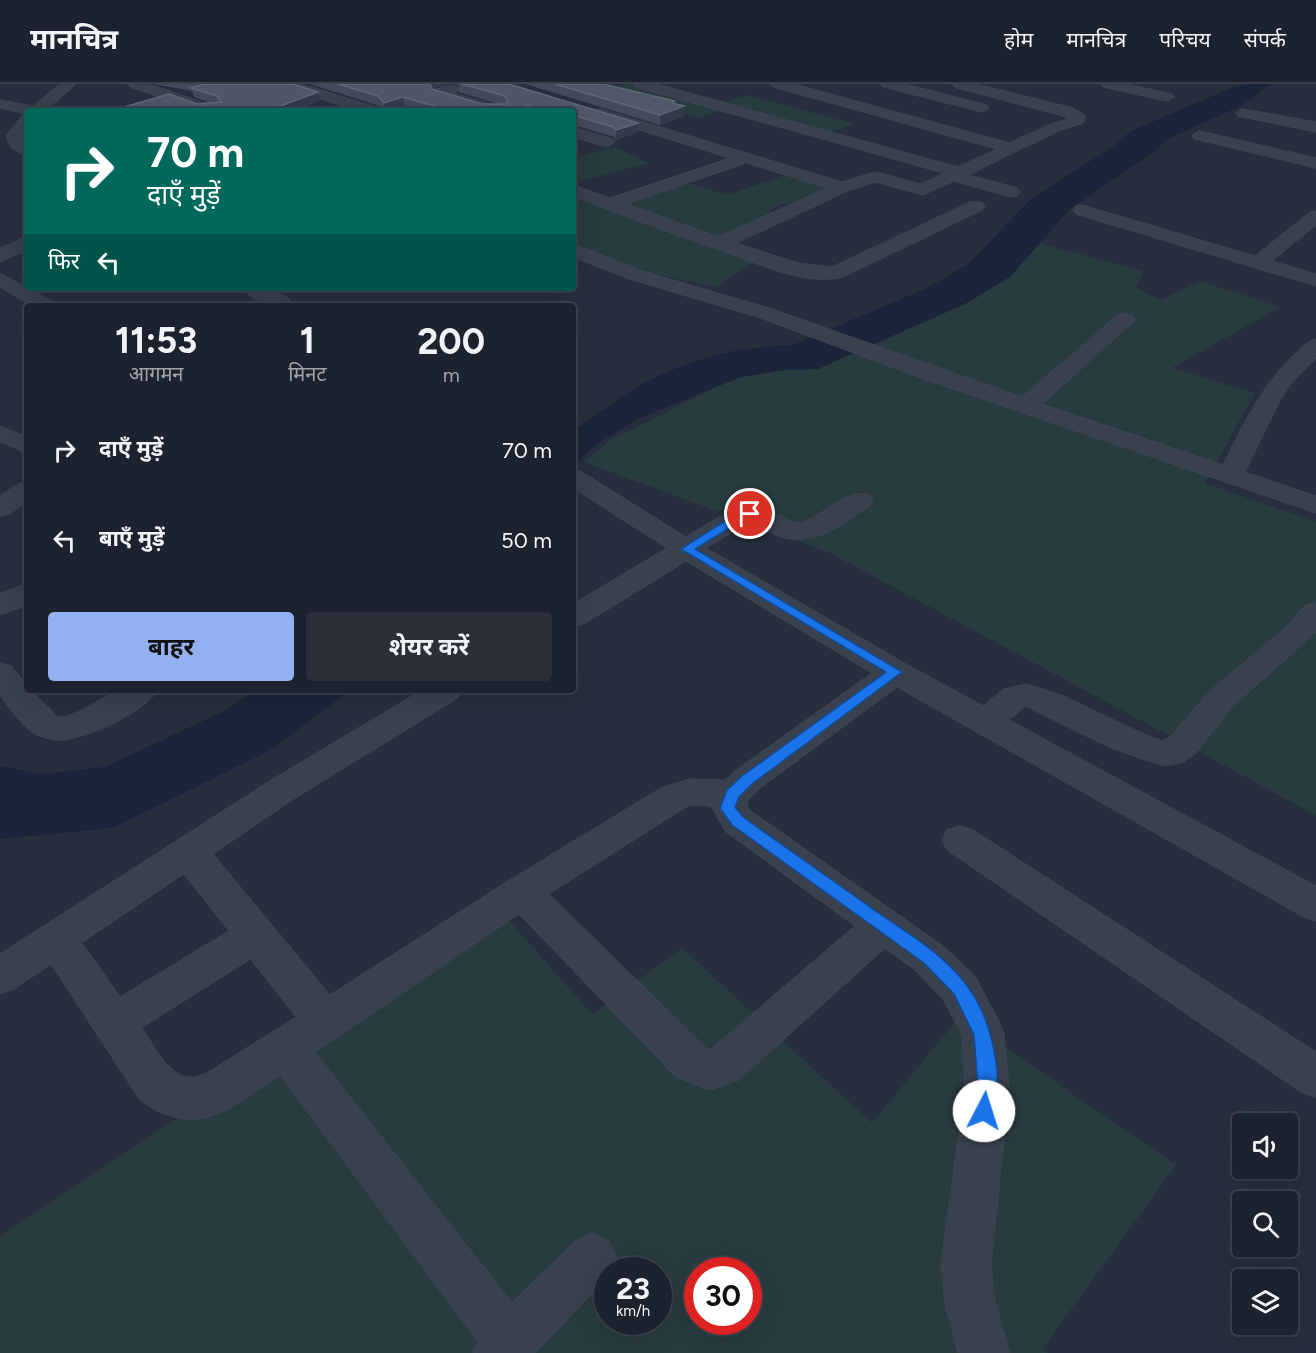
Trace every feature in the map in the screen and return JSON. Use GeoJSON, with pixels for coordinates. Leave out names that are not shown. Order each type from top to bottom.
{"type":"FeatureCollection","features":[{"type":"Feature","properties":{"kind":"street"},"geometry":{"type":"LineString","coordinates":[[40,108],[69,84]]}},
{"type":"Feature","properties":{"kind":"street"},"geometry":{"type":"LineString","coordinates":[[135,84],[205,108]]}},
{"type":"Feature","properties":{"kind":"street"},"geometry":{"type":"LineString","coordinates":[[287,84],[364,108]]}},
{"type":"Feature","properties":{"kind":"street"},"geometry":{"type":"LineString","coordinates":[[435,84],[453,89]]}},
{"type":"Feature","properties":{"kind":"street"},"geometry":{"type":"LineString","coordinates":[[471,84],[439,93],[490,108]]}},
{"type":"Feature","properties":{"kind":"street"},"geometry":{"type":"LineString","coordinates":[[641,84],[957,174],[1011,192]]}},
{"type":"Feature","properties":{"kind":"street"},"geometry":{"type":"LineString","coordinates":[[778,84],[1012,148]]}},
{"type":"Feature","properties":{"kind":"street"},"geometry":{"type":"LineString","coordinates":[[888,84],[998,113]]}},
{"type":"Feature","properties":{"kind":"street"},"geometry":{"type":"LineString","coordinates":[[922,190],[1053,128],[1078,120],[1078,116],[959,84]]}},
{"type":"Feature","properties":{"kind":"street"},"geometry":{"type":"LineString","coordinates":[[1108,84],[1167,97]]}},
{"type":"Feature","properties":{"kind":"street"},"geometry":{"type":"LineString","coordinates":[[0,104],[24,109]]}},
{"type":"Feature","properties":{"kind":"street"},"geometry":{"type":"LineString","coordinates":[[581,107],[842,187]]}},
{"type":"Feature","properties":{"kind":"street"},"geometry":{"type":"LineString","coordinates":[[1243,113],[1316,127]]}},
{"type":"Feature","properties":{"kind":"street"},"geometry":{"type":"LineString","coordinates":[[1031,122],[1053,128]]}},
{"type":"Feature","properties":{"kind":"street"},"geometry":{"type":"LineString","coordinates":[[24,124],[14,136],[17,145],[24,149]]}},
{"type":"Feature","properties":{"kind":"street"},"geometry":{"type":"LineString","coordinates":[[576,133],[607,142]]}},
{"type":"Feature","properties":{"kind":"street"},"geometry":{"type":"LineString","coordinates":[[1200,136],[1316,163]]}},
{"type":"Feature","properties":{"kind":"street"},"geometry":{"type":"LineString","coordinates":[[610,204],[749,157]]}},
{"type":"Feature","properties":{"kind":"street"},"geometry":{"type":"LineString","coordinates":[[719,244],[842,187],[875,177],[995,212]]}},
{"type":"Feature","properties":{"kind":"street"},"geometry":{"type":"LineString","coordinates":[[576,191],[719,244],[805,271],[827,274],[836,273],[976,206]]}},
{"type":"Feature","properties":{"kind":"street"},"geometry":{"type":"LineString","coordinates":[[1082,210],[1316,280]]}},
{"type":"Feature","properties":{"kind":"street"},"geometry":{"type":"LineString","coordinates":[[1258,262],[1316,216]]}},
{"type":"Feature","properties":{"kind":"street"},"geometry":{"type":"LineString","coordinates":[[9,232],[24,240]]}},
{"type":"Feature","properties":{"kind":"street"},"geometry":{"type":"LineString","coordinates":[[0,256],[24,243]]}},
{"type":"Feature","properties":{"kind":"street"},"geometry":{"type":"LineString","coordinates":[[576,251],[636,275],[794,323],[1026,406],[1316,505]]}},
{"type":"Feature","properties":{"kind":"street"},"geometry":{"type":"LineString","coordinates":[[0,279],[42,303]]}},
{"type":"Feature","properties":{"kind":"street"},"geometry":{"type":"LineString","coordinates":[[258,291],[280,303]]}},
{"type":"Feature","properties":{"kind":"street"},"geometry":{"type":"LineString","coordinates":[[1026,406],[1125,319]]}},
{"type":"Feature","properties":{"kind":"street"},"geometry":{"type":"LineString","coordinates":[[1230,476],[1268,400],[1285,376],[1316,346]]}},
{"type":"Feature","properties":{"kind":"street"},"geometry":{"type":"LineString","coordinates":[[0,433],[24,445]]}},
{"type":"Feature","properties":{"kind":"street"},"geometry":{"type":"LineString","coordinates":[[576,479],[687,549],[895,672],[1316,905]]}},
{"type":"Feature","properties":{"kind":"street"},"geometry":{"type":"LineString","coordinates":[[0,508],[24,492]]}},
{"type":"Feature","properties":{"kind":"street"},"geometry":{"type":"LineString","coordinates":[[576,615],[740,516],[750,514],[764,517],[797,532],[810,531],[861,500]]}},
{"type":"Feature","properties":{"kind":"street"},"geometry":{"type":"LineString","coordinates":[[0,606],[24,594]]}},
{"type":"Feature","properties":{"kind":"street"},"geometry":{"type":"LineString","coordinates":[[985,722],[1015,697],[1028,695],[1123,739],[1160,753],[1172,753],[1183,745],[1221,699],[1295,636],[1316,613]]}},
{"type":"Feature","properties":{"kind":"street"},"geometry":{"type":"LineString","coordinates":[[895,672],[747,780],[733,794],[728,808],[738,821],[929,958],[960,989],[983,1034],[987,1088],[966,1265],[970,1303],[984,1353]]}},
{"type":"Feature","properties":{"kind":"street"},"geometry":{"type":"LineString","coordinates":[[0,674],[46,725],[58,730],[75,727],[137,693]]}},
{"type":"Feature","properties":{"kind":"street"},"geometry":{"type":"LineString","coordinates":[[0,976],[280,791],[442,693]]}},
{"type":"Feature","properties":{"kind":"street"},"geometry":{"type":"LineString","coordinates":[[56,938],[156,1085],[171,1096],[188,1101],[204,1098],[224,1088],[522,892],[674,797],[689,792],[733,794]]}},
{"type":"Feature","properties":{"kind":"street"},"geometry":{"type":"LineString","coordinates":[[960,840],[1316,1077]]}},
{"type":"Feature","properties":{"kind":"street"},"geometry":{"type":"LineString","coordinates":[[188,851],[325,1021]]}},
{"type":"Feature","properties":{"kind":"street"},"geometry":{"type":"LineString","coordinates":[[522,892],[691,1064],[710,1070],[724,1066],[884,925]]}},
{"type":"Feature","properties":{"kind":"street"},"geometry":{"type":"LineString","coordinates":[[114,1023],[256,935]]}},
{"type":"Feature","properties":{"kind":"street"},"geometry":{"type":"LineString","coordinates":[[285,1047],[504,1347],[592,1258]]}},
{"type":"Feature","properties":{"kind":"green space"},"geometry":{"type":"Polygon","coordinates":[[[622,84],[632,84],[722,110],[698,118],[603,90],[622,84]]]}},
{"type":"Feature","properties":{"kind":"green space"},"geometry":{"type":"Polygon","coordinates":[[[748,95],[854,124],[831,132],[726,102],[748,95]]]}},
{"type":"Feature","properties":{"kind":"green space"},"geometry":{"type":"Polygon","coordinates":[[[615,147],[649,163],[581,181],[576,178],[576,157],[615,147]]]}},
{"type":"Feature","properties":{"kind":"green space"},"geometry":{"type":"Polygon","coordinates":[[[790,173],[830,184],[802,201],[775,206],[750,234],[718,237],[623,205],[685,182],[728,195],[790,173]]]}},
{"type":"Feature","properties":{"kind":"green space"},"geometry":{"type":"Polygon","coordinates":[[[576,198],[759,259],[716,287],[646,272],[576,246],[576,198]]]}},
{"type":"Feature","properties":{"kind":"green space"},"geometry":{"type":"Polygon","coordinates":[[[1027,240],[1143,271],[1136,288],[1161,300],[1200,281],[1280,307],[1172,368],[1255,393],[1205,483],[1316,522],[1316,815],[830,553],[584,462],[611,439],[760,363],[820,355],[1027,240]]]}},
{"type":"Feature","properties":{"kind":"green space"},"geometry":{"type":"Polygon","coordinates":[[[496,906],[592,1014],[682,948],[872,1123],[960,1016],[1176,1165],[1043,1348],[1048,1353],[0,1353],[0,1237],[496,906]]]}},
{"type":"Feature","properties":{"kind":"water"},"geometry":{"type":"Polygon","coordinates":[[[1248,84],[1268,84],[1260,93],[1239,107],[1167,139],[1153,153],[1071,208],[1010,277],[967,303],[818,369],[786,370],[741,377],[642,417],[598,443],[576,466],[576,429],[640,385],[684,365],[720,354],[793,345],[927,288],[967,265],[1031,199],[1115,145],[1131,131],[1231,88],[1248,84]]]}},
{"type":"Feature","properties":{"kind":"water"},"geometry":{"type":"Polygon","coordinates":[[[251,693],[347,693],[271,750],[113,828],[0,839],[0,766],[41,774],[105,767],[226,710],[251,693]]]}},
{"type":"Feature","properties":{"kind":"building"},"geometry":{"type":"Polygon","coordinates":[[[203,84],[293,84],[318,92],[275,108],[120,108],[169,94],[197,104],[221,102],[217,96],[191,88],[203,84]]]}},
{"type":"Feature","properties":{"kind":"building"},"geometry":{"type":"Polygon","coordinates":[[[338,84],[430,84],[432,89],[482,104],[506,104],[508,102],[505,96],[462,84],[509,84],[638,123],[616,130],[613,127],[576,116],[576,108],[537,108],[527,105],[517,108],[442,108],[403,97],[384,103],[378,96],[338,84]]]}},
{"type":"Feature","properties":{"kind":"building"},"geometry":{"type":"Polygon","coordinates":[[[555,84],[603,84],[675,101],[672,103],[684,106],[660,115],[555,84]]]}},
{"type":"Feature","properties":{"kind":"route"},"geometry":{"type":"LineString","coordinates":[[750,514],[740,516],[687,549],[895,672],[747,780],[733,794],[728,808],[738,821],[929,958],[960,989],[983,1034],[987,1088],[984,1111]]}}]}
